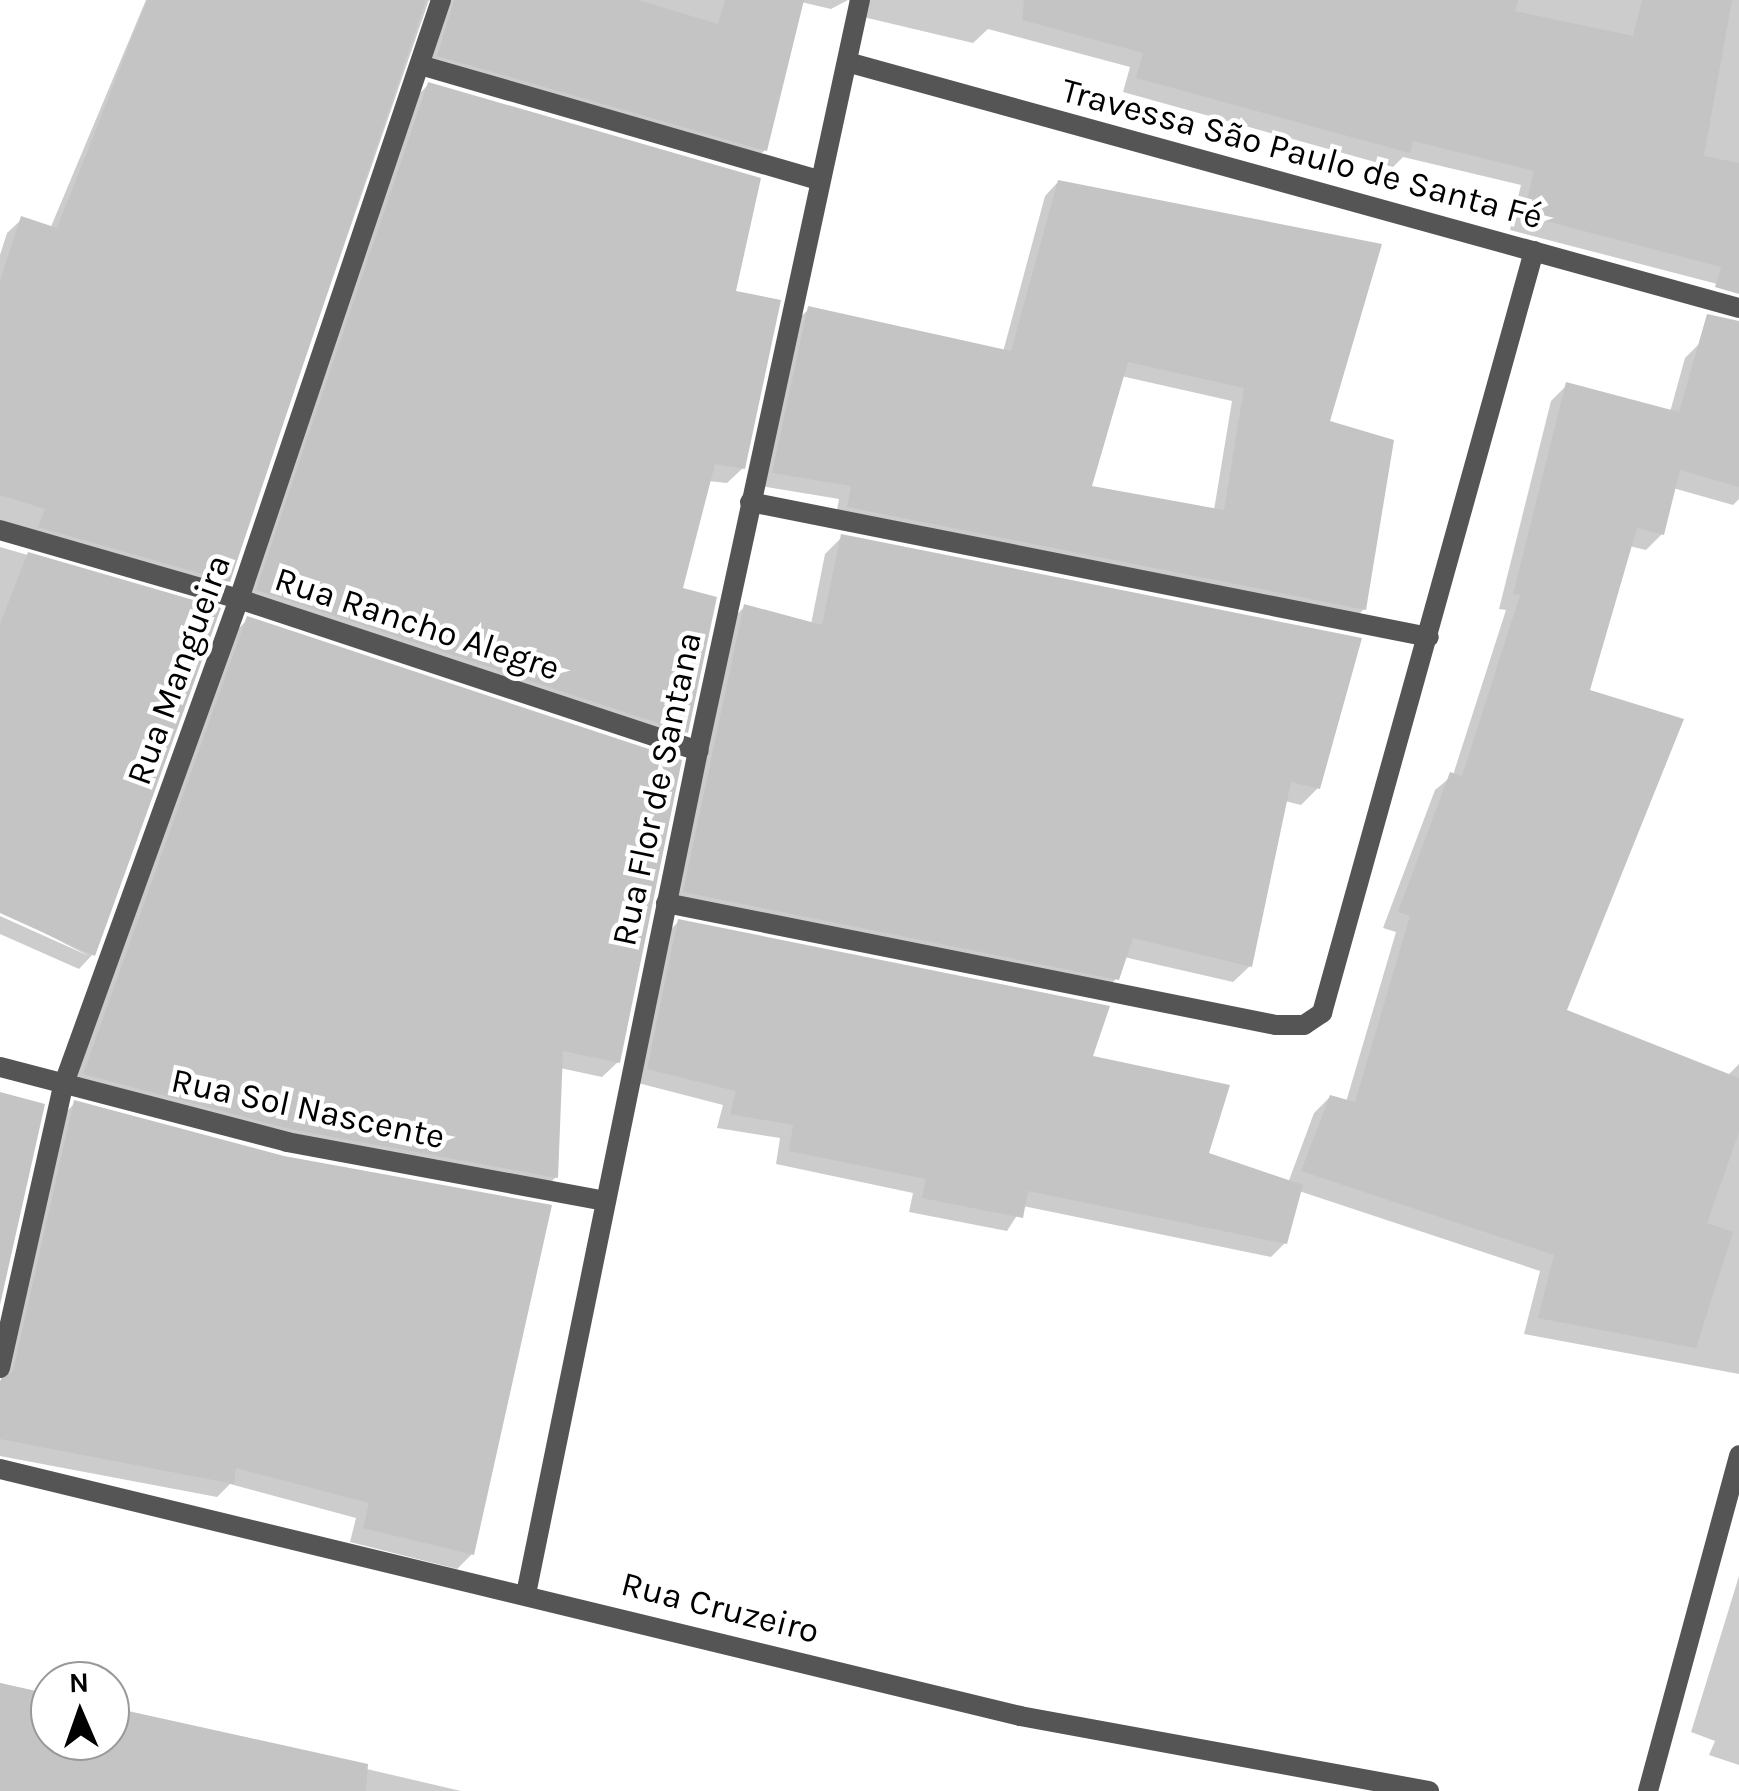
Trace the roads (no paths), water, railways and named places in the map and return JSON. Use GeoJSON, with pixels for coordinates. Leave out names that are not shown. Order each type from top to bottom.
{"type":"FeatureCollection","features":[{"type":"Feature","properties":{"kind":"street","name":"Rua Mangueira"},"geometry":{"type":"LineString","coordinates":[[0,1368],[63,1086],[240,600],[441,0]]}},
{"type":"Feature","properties":{"kind":"street","name":"Rua Flor de Santana"},"geometry":{"type":"LineString","coordinates":[[526,1594],[750,502],[860,0]]}},
{"type":"Feature","properties":{"kind":"street","name":"Travessa São Paulo de Santa Fé"},"geometry":{"type":"LineString","coordinates":[[847,62],[1739,308]]}},
{"type":"Feature","properties":{"kind":"street"},"geometry":{"type":"LineString","coordinates":[[420,66],[819,180]]}},
{"type":"Feature","properties":{"kind":"street"},"geometry":{"type":"LineString","coordinates":[[666,903],[1304,1025],[1322,1012],[1331,993],[1534,252]]}},
{"type":"Feature","properties":{"kind":"street"},"geometry":{"type":"LineString","coordinates":[[750,502],[1428,637]]}},
{"type":"Feature","properties":{"kind":"street","name":"Rua Rancho Alegre"},"geometry":{"type":"LineString","coordinates":[[0,530],[240,600],[698,751]]}},
{"type":"Feature","properties":{"kind":"street","name":"Rua Sol Nascente"},"geometry":{"type":"LineString","coordinates":[[0,1066],[63,1086],[287,1142],[605,1201]]}},
{"type":"Feature","properties":{"kind":"street"},"geometry":{"type":"LineString","coordinates":[[1648,1791],[1735,1488],[1739,1455]]}},
{"type":"Feature","properties":{"kind":"street","name":"Rua Cruzeiro"},"geometry":{"type":"LineString","coordinates":[[0,1469],[1020,1716],[1429,1791]]}}]}
